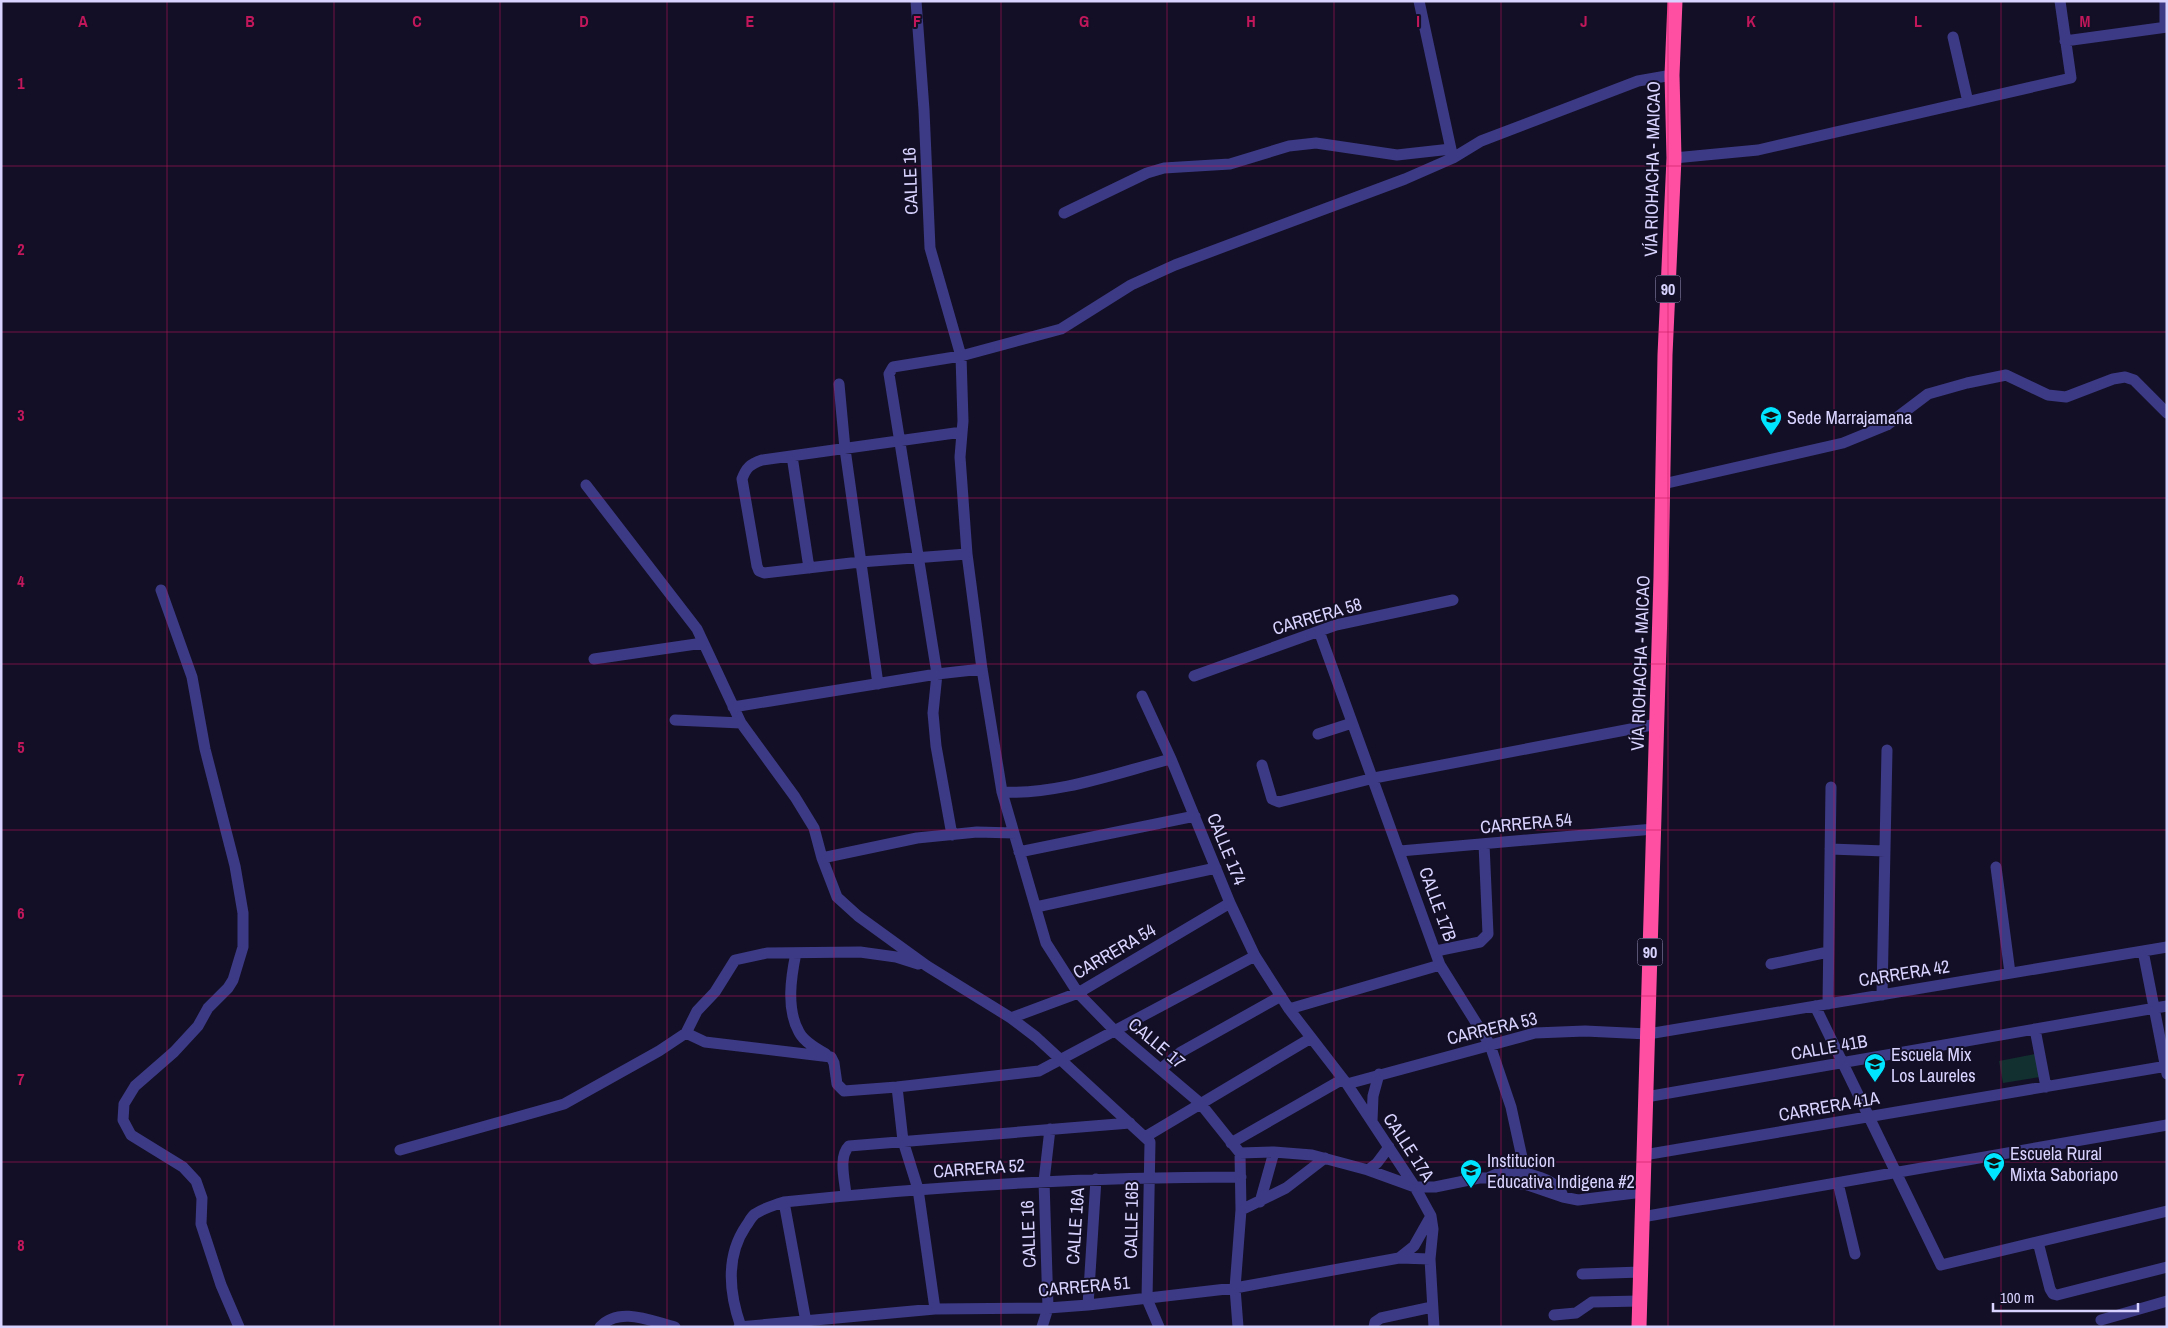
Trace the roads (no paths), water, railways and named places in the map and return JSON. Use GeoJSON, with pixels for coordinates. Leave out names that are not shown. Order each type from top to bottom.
{"type":"FeatureCollection","features":[{"type":"Feature","properties":{"kind":"highway","name":"VÍA RIOHACHA - MAICAO"},"geometry":{"type":"LineString","coordinates":[[1639,1327],[1657,724],[1665,355],[1674,158],[1672,75],[1675,1]]}},
{"type":"Feature","properties":{"kind":"street","name":"CALLE 16"},"geometry":{"type":"LineString","coordinates":[[916,1],[924,110],[930,248],[961,356],[962,432],[960,457],[967,554]]}},
{"type":"Feature","properties":{"kind":"street"},"geometry":{"type":"LineString","coordinates":[[1419,1],[1452,154]]}},
{"type":"Feature","properties":{"kind":"street"},"geometry":{"type":"LineString","coordinates":[[1674,158],[1758,150],[2071,78],[2060,1]]}},
{"type":"Feature","properties":{"kind":"street"},"geometry":{"type":"LineString","coordinates":[[2065,41],[2166,27],[2165,1]]}},
{"type":"Feature","properties":{"kind":"street"},"geometry":{"type":"LineString","coordinates":[[1953,37],[1968,102]]}},
{"type":"Feature","properties":{"kind":"street"},"geometry":{"type":"LineString","coordinates":[[952,834],[936,746],[933,713],[937,674],[889,374],[893,368],[961,356],[1061,329],[1131,285],[1175,265],[1405,179],[1452,154],[1527,123],[1638,81],[1672,75]]}},
{"type":"Feature","properties":{"kind":"street"},"geometry":{"type":"LineString","coordinates":[[1064,213],[1147,173],[1164,168],[1230,164],[1289,146],[1316,143],[1397,154],[1452,154]]}},
{"type":"Feature","properties":{"kind":"street"},"geometry":{"type":"LineString","coordinates":[[1663,484],[1843,443],[1887,425],[1928,394],[1967,382],[2006,374],[2048,395],[2066,396],[2113,379],[2125,377],[2134,380],[2167,413]]}},
{"type":"Feature","properties":{"kind":"street"},"geometry":{"type":"LineString","coordinates":[[839,384],[845,449],[878,684]]}},
{"type":"Feature","properties":{"kind":"street"},"geometry":{"type":"LineString","coordinates":[[962,432],[792,456],[751,464],[745,470],[742,479],[756,566],[764,574],[860,562],[967,554]]}},
{"type":"Feature","properties":{"kind":"street"},"geometry":{"type":"LineString","coordinates":[[792,456],[809,568]]}},
{"type":"Feature","properties":{"kind":"street"},"geometry":{"type":"LineString","coordinates":[[586,485],[696,628],[741,723],[795,797],[814,828],[822,858],[837,897],[858,916],[927,966],[1011,1018],[1062,1060],[1148,1139],[1200,1103],[1311,1038]]}},
{"type":"Feature","properties":{"kind":"street","name":"CALLE 17"},"geometry":{"type":"LineString","coordinates":[[967,554],[982,669],[1002,792],[1046,943],[1078,993],[1114,1030],[1162,1068],[1200,1103],[1240,1153]]}},
{"type":"Feature","properties":{"kind":"street"},"geometry":{"type":"LineString","coordinates":[[161,590],[192,677],[205,749],[235,866],[243,913],[242,947],[233,980],[228,988],[208,1008],[198,1026],[174,1052],[135,1086],[124,1104],[123,1120],[131,1135],[183,1167],[196,1181],[202,1198],[201,1224],[221,1285],[239,1327]]}},
{"type":"Feature","properties":{"kind":"street","name":"CARRERA 58"},"geometry":{"type":"LineString","coordinates":[[1194,676],[1336,625],[1453,600]]}},
{"type":"Feature","properties":{"kind":"street","name":"CALLE 17B"},"geometry":{"type":"LineString","coordinates":[[1319,631],[1374,778],[1440,965],[1490,1045],[1512,1106],[1527,1180]]}},
{"type":"Feature","properties":{"kind":"street"},"geometry":{"type":"LineString","coordinates":[[594,660],[703,643]]}},
{"type":"Feature","properties":{"kind":"street"},"geometry":{"type":"LineString","coordinates":[[733,707],[937,674],[982,669]]}},
{"type":"Feature","properties":{"kind":"street","name":"CALLE 174"},"geometry":{"type":"LineString","coordinates":[[1142,696],[1171,759],[1230,903],[1255,956],[1289,1009]]}},
{"type":"Feature","properties":{"kind":"street"},"geometry":{"type":"LineString","coordinates":[[675,720],[741,723]]}},
{"type":"Feature","properties":{"kind":"street"},"geometry":{"type":"LineString","coordinates":[[1318,734],[1352,723]]}},
{"type":"Feature","properties":{"kind":"street"},"geometry":{"type":"LineString","coordinates":[[1262,765],[1272,799],[1279,802],[1374,778],[1657,724]]}},
{"type":"Feature","properties":{"kind":"street"},"geometry":{"type":"LineString","coordinates":[[1882,995],[1887,750]]}},
{"type":"Feature","properties":{"kind":"street"},"geometry":{"type":"LineString","coordinates":[[1002,792],[1023,793],[1083,782],[1171,759]]}},
{"type":"Feature","properties":{"kind":"street"},"geometry":{"type":"LineString","coordinates":[[1828,1004],[1831,787]]}},
{"type":"Feature","properties":{"kind":"street"},"geometry":{"type":"LineString","coordinates":[[1019,852],[1195,816]]}},
{"type":"Feature","properties":{"kind":"street","name":"CARRERA 54"},"geometry":{"type":"LineString","coordinates":[[1400,851],[1654,829]]}},
{"type":"Feature","properties":{"kind":"street"},"geometry":{"type":"LineString","coordinates":[[822,858],[917,838],[977,832],[1014,833]]}},
{"type":"Feature","properties":{"kind":"street"},"geometry":{"type":"LineString","coordinates":[[1436,950],[1480,942],[1488,934],[1484,844]]}},
{"type":"Feature","properties":{"kind":"street"},"geometry":{"type":"LineString","coordinates":[[1830,849],[1885,851]]}},
{"type":"Feature","properties":{"kind":"street"},"geometry":{"type":"LineString","coordinates":[[1996,867],[2010,973]]}},
{"type":"Feature","properties":{"kind":"street"},"geometry":{"type":"LineString","coordinates":[[1036,908],[1216,868]]}},
{"type":"Feature","properties":{"kind":"street","name":"CARRERA 54"},"geometry":{"type":"LineString","coordinates":[[1011,1018],[1078,993],[1230,903]]}},
{"type":"Feature","properties":{"kind":"street","name":"CARRERA 42"},"geometry":{"type":"LineString","coordinates":[[1648,1034],[2167,947]]}},
{"type":"Feature","properties":{"kind":"street"},"geometry":{"type":"LineString","coordinates":[[2143,951],[2166,1069]]}},
{"type":"Feature","properties":{"kind":"street"},"geometry":{"type":"LineString","coordinates":[[400,1150],[564,1104],[659,1051],[686,1033],[697,1011],[715,992],[735,960],[767,953],[860,952],[896,957],[927,966]]}},
{"type":"Feature","properties":{"kind":"street"},"geometry":{"type":"LineString","coordinates":[[1771,964],[1828,952]]}},
{"type":"Feature","properties":{"kind":"street"},"geometry":{"type":"LineString","coordinates":[[796,953],[791,990],[793,1013],[799,1032],[812,1046],[832,1057],[837,1084],[844,1090],[897,1087],[1039,1071],[1255,956]]}},
{"type":"Feature","properties":{"kind":"street"},"geometry":{"type":"LineString","coordinates":[[1289,1009],[1440,965]]}},
{"type":"Feature","properties":{"kind":"street"},"geometry":{"type":"LineString","coordinates":[[1162,1068],[1181,1052],[1281,996]]}},
{"type":"Feature","properties":{"kind":"street"},"geometry":{"type":"LineString","coordinates":[[1815,1006],[1941,1266],[2167,1211]]}},
{"type":"Feature","properties":{"kind":"street","name":"CALLE 41B"},"geometry":{"type":"LineString","coordinates":[[1646,1097],[2167,1006]]}},
{"type":"Feature","properties":{"kind":"street","name":"CALLE 17A"},"geometry":{"type":"LineString","coordinates":[[1289,1009],[1345,1081],[1415,1187],[1431,1216],[1430,1259],[1434,1327]]}},
{"type":"Feature","properties":{"kind":"street"},"geometry":{"type":"LineString","coordinates":[[2035,1029],[2046,1087]]}},
{"type":"Feature","properties":{"kind":"street","name":"CARRERA 53"},"geometry":{"type":"LineString","coordinates":[[1231,1143],[1345,1081],[1379,1074],[1535,1033],[1586,1031],[1648,1034]]}},
{"type":"Feature","properties":{"kind":"street"},"geometry":{"type":"LineString","coordinates":[[686,1033],[705,1042],[832,1057]]}},
{"type":"Feature","properties":{"kind":"street","name":"CARRERA 41A"},"geometry":{"type":"LineString","coordinates":[[1644,1155],[2046,1087],[2166,1069]]}},
{"type":"Feature","properties":{"kind":"street"},"geometry":{"type":"LineString","coordinates":[[1372,1121],[1373,1096],[1379,1074]]}},
{"type":"Feature","properties":{"kind":"street"},"geometry":{"type":"LineString","coordinates":[[897,1087],[903,1142],[918,1189],[935,1310]]}},
{"type":"Feature","properties":{"kind":"street"},"geometry":{"type":"LineString","coordinates":[[846,1196],[843,1159],[844,1151],[849,1146],[1130,1123]]}},
{"type":"Feature","properties":{"kind":"street"},"geometry":{"type":"LineString","coordinates":[[1642,1217],[2167,1125]]}},
{"type":"Feature","properties":{"kind":"street","name":"CALLE 16"},"geometry":{"type":"LineString","coordinates":[[1048,1308],[1044,1181],[1050,1130]]}},
{"type":"Feature","properties":{"kind":"street","name":"CALLE 16B"},"geometry":{"type":"LineString","coordinates":[[1148,1139],[1147,1299],[1159,1327]]}},
{"type":"Feature","properties":{"kind":"street"},"geometry":{"type":"LineString","coordinates":[[1368,1170],[1383,1156],[1388,1147]]}},
{"type":"Feature","properties":{"kind":"street"},"geometry":{"type":"LineString","coordinates":[[1238,1327],[1235,1288],[1241,1210],[1240,1153],[1274,1152],[1312,1155],[1368,1170],[1415,1187],[1435,1187],[1479,1178],[1489,1178],[1508,1171],[1527,1180],[1555,1184],[1562,1192],[1563,1198],[1588,1200],[1643,1192]]}},
{"type":"Feature","properties":{"kind":"street"},"geometry":{"type":"LineString","coordinates":[[1260,1202],[1274,1152]]}},
{"type":"Feature","properties":{"kind":"street"},"geometry":{"type":"LineString","coordinates":[[1241,1210],[1260,1202],[1302,1178],[1326,1158]]}},
{"type":"Feature","properties":{"kind":"street","name":"CARRERA 52"},"geometry":{"type":"LineString","coordinates":[[740,1327],[733,1304],[731,1271],[736,1241],[753,1215],[768,1207],[784,1202],[918,1189],[1044,1181],[1149,1177],[1241,1177]]}},
{"type":"Feature","properties":{"kind":"street","name":"CALLE 16A"},"geometry":{"type":"LineString","coordinates":[[1088,1305],[1096,1179]]}},
{"type":"Feature","properties":{"kind":"street"},"geometry":{"type":"LineString","coordinates":[[1838,1183],[1855,1254]]}},
{"type":"Feature","properties":{"kind":"street"},"geometry":{"type":"LineString","coordinates":[[784,1202],[806,1322]]}},
{"type":"Feature","properties":{"kind":"street"},"geometry":{"type":"LineString","coordinates":[[1399,1258],[1414,1246],[1431,1216]]}},
{"type":"Feature","properties":{"kind":"street"},"geometry":{"type":"LineString","coordinates":[[2038,1242],[2050,1288],[2053,1294],[2057,1295],[2167,1267]]}},
{"type":"Feature","properties":{"kind":"street","name":"CARRERA 51"},"geometry":{"type":"LineString","coordinates":[[740,1327],[935,1310],[1048,1308],[1088,1305],[1235,1288],[1399,1258],[1430,1259]]}},
{"type":"Feature","properties":{"kind":"street"},"geometry":{"type":"LineString","coordinates":[[1582,1274],[1641,1272]]}},
{"type":"Feature","properties":{"kind":"street"},"geometry":{"type":"LineString","coordinates":[[1554,1315],[1576,1313],[1592,1302],[1640,1301]]}},
{"type":"Feature","properties":{"kind":"street"},"geometry":{"type":"LineString","coordinates":[[2101,1320],[2167,1301]]}},
{"type":"Feature","properties":{"kind":"street"},"geometry":{"type":"LineString","coordinates":[[1374,1327],[1375,1322],[1381,1318],[1432,1307]]}},
{"type":"Feature","properties":{"kind":"street"},"geometry":{"type":"LineString","coordinates":[[1042,1327],[1048,1308]]}},
{"type":"Feature","properties":{"kind":"street"},"geometry":{"type":"LineString","coordinates":[[600,1327],[608,1319],[626,1316],[675,1327]]}},
{"type":"Feature","properties":{"kind":"place","name":"Sede Marrajamana"},"geometry":{"type":"Point","coordinates":[1771,436]}},
{"type":"Feature","properties":{"kind":"place","name":"Escuela Mix Los Laureles"},"geometry":{"type":"Point","coordinates":[1875,1083]}},
{"type":"Feature","properties":{"kind":"place","name":"Escuela Rural Mixta Saboriapo"},"geometry":{"type":"Point","coordinates":[1994,1182]}},
{"type":"Feature","properties":{"kind":"place","name":"Institucion Educativa Indigena #2"},"geometry":{"type":"Point","coordinates":[1471,1189]}}]}
